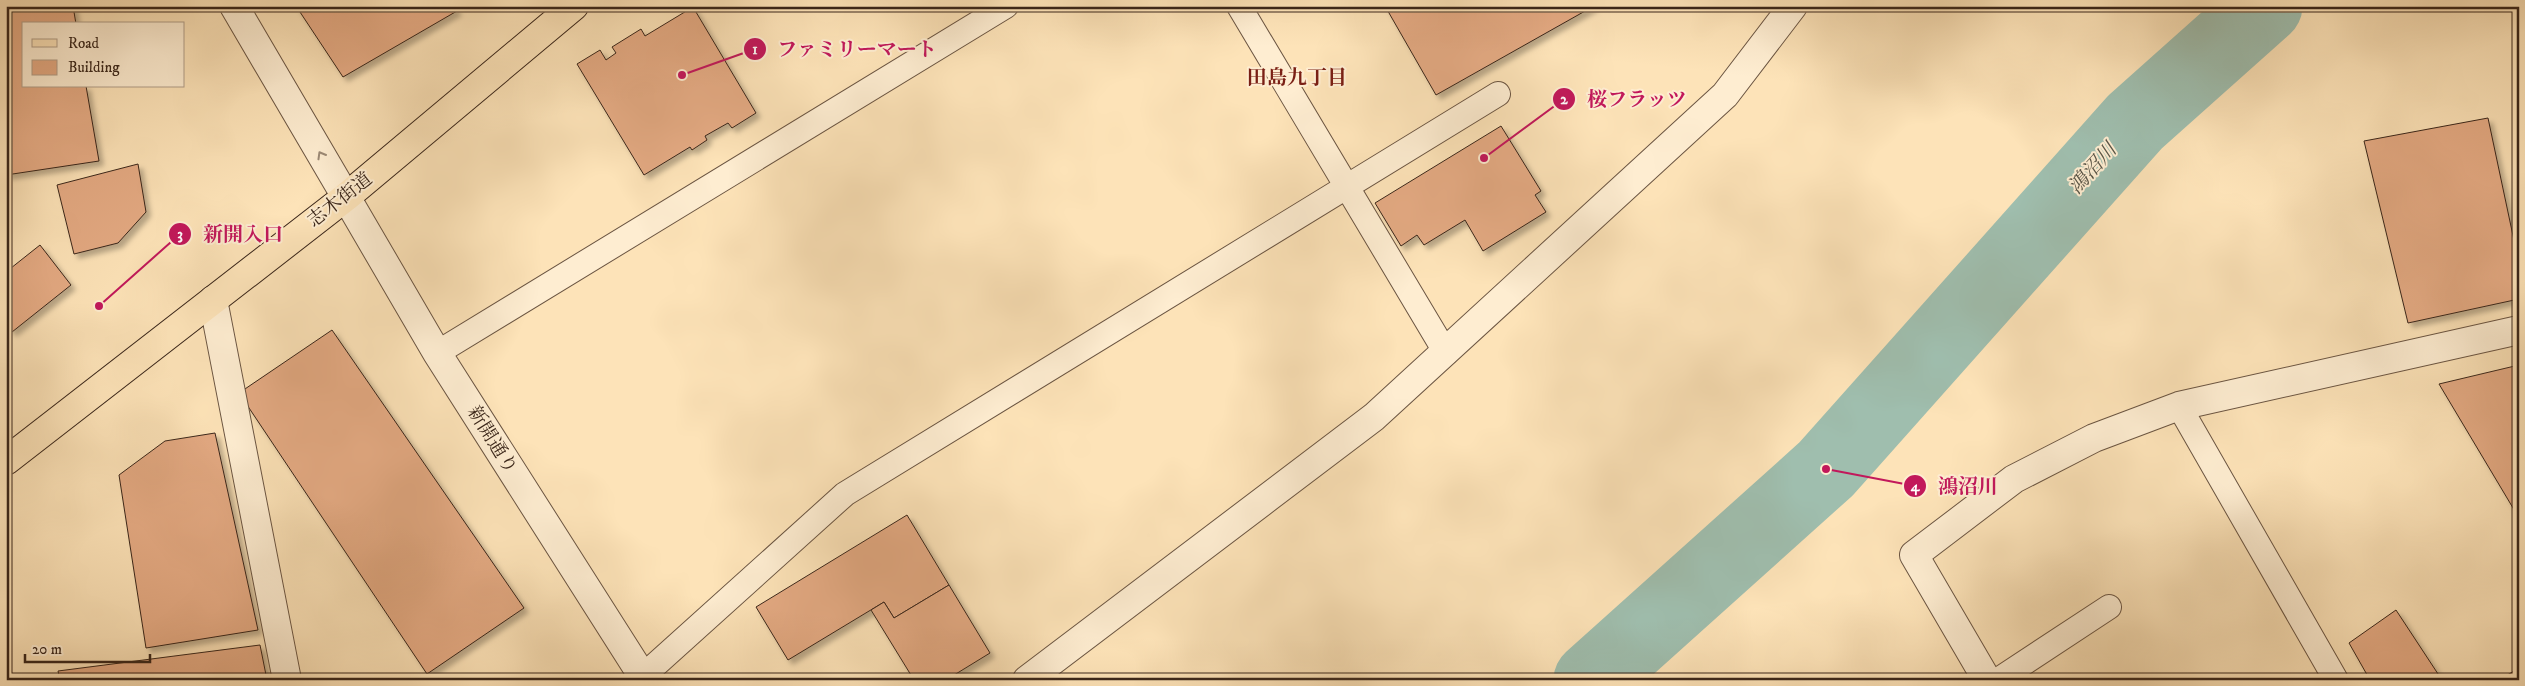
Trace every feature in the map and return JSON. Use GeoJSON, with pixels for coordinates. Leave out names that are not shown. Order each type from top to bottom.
{"type":"FeatureCollection","features":[{"type":"Feature","properties":{"kind":"main road","name":"志木街道"},"geometry":{"type":"LineString","coordinates":[[6,461],[346,197],[574,6]]}},
{"type":"Feature","properties":{"kind":"street","name":"新開通り"},"geometry":{"type":"LineString","coordinates":[[234,6],[437,353],[644,678]]}},
{"type":"Feature","properties":{"kind":"street"},"geometry":{"type":"LineString","coordinates":[[1027,680],[1374,417],[1446,353],[1725,95],[1793,6]]}},
{"type":"Feature","properties":{"kind":"street"},"geometry":{"type":"LineString","coordinates":[[214,300],[287,680]]}},
{"type":"Feature","properties":{"kind":"street"},"geometry":{"type":"LineString","coordinates":[[1987,680],[1914,555],[2014,480],[2094,438],[2179,406],[2519,330]]}},
{"type":"Feature","properties":{"kind":"lane"},"geometry":{"type":"LineString","coordinates":[[437,353],[1006,6]]}},
{"type":"Feature","properties":{"kind":"lane"},"geometry":{"type":"LineString","coordinates":[[1239,6],[1446,353]]}},
{"type":"Feature","properties":{"kind":"lane"},"geometry":{"type":"LineString","coordinates":[[644,678],[845,494],[1345,185],[1498,94]]}},
{"type":"Feature","properties":{"kind":"lane"},"geometry":{"type":"LineString","coordinates":[[2179,406],[2336,680]]}},
{"type":"Feature","properties":{"kind":"lane"},"geometry":{"type":"LineString","coordinates":[[1998,680],[2108,607]]}},
{"type":"Feature","properties":{"kind":"building"},"geometry":{"type":"Polygon","coordinates":[[[6,6],[73,6],[76,22],[22,22],[22,88],[86,88],[99,161],[6,175],[6,6]]]}},
{"type":"Feature","properties":{"kind":"building"},"geometry":{"type":"Polygon","coordinates":[[[296,6],[454,6],[457,11],[343,77],[296,6]]]}},
{"type":"Feature","properties":{"kind":"building"},"geometry":{"type":"Polygon","coordinates":[[[1385,6],[1594,6],[1436,95],[1385,6]]]}},
{"type":"Feature","properties":{"kind":"building"},"geometry":{"type":"Polygon","coordinates":[[[693,7],[756,113],[732,128],[728,123],[705,136],[707,140],[692,150],[690,147],[644,175],[577,64],[600,50],[606,60],[616,53],[612,47],[641,29],[645,36],[693,7]]]}},
{"type":"Feature","properties":{"kind":"building"},"geometry":{"type":"Polygon","coordinates":[[[2488,118],[2519,264],[2519,299],[2408,323],[2364,141],[2488,118]]]}},
{"type":"Feature","properties":{"kind":"building"},"geometry":{"type":"Polygon","coordinates":[[[1501,126],[1541,191],[1535,195],[1546,212],[1483,251],[1465,220],[1424,245],[1417,235],[1401,246],[1375,203],[1501,126]]]}},
{"type":"Feature","properties":{"kind":"building"},"geometry":{"type":"Polygon","coordinates":[[[138,164],[146,212],[118,243],[74,254],[57,185],[138,164]]]}},
{"type":"Feature","properties":{"kind":"building"},"geometry":{"type":"Polygon","coordinates":[[[40,245],[71,285],[12,332],[6,325],[6,272],[40,245]]]}},
{"type":"Feature","properties":{"kind":"building"},"geometry":{"type":"Polygon","coordinates":[[[332,330],[524,608],[427,674],[239,393],[332,330]]]}},
{"type":"Feature","properties":{"kind":"building"},"geometry":{"type":"Polygon","coordinates":[[[2519,365],[2519,518],[2439,384],[2519,365]]]}},
{"type":"Feature","properties":{"kind":"building"},"geometry":{"type":"Polygon","coordinates":[[[215,433],[258,630],[146,648],[119,475],[165,441],[215,433]]]}},
{"type":"Feature","properties":{"kind":"building"},"geometry":{"type":"Polygon","coordinates":[[[907,515],[949,585],[894,618],[884,602],[788,660],[756,607],[907,515]]]}},
{"type":"Feature","properties":{"kind":"building"},"geometry":{"type":"Polygon","coordinates":[[[949,585],[990,653],[946,680],[914,680],[871,610],[884,602],[894,618],[949,585]]]}},
{"type":"Feature","properties":{"kind":"building"},"geometry":{"type":"Polygon","coordinates":[[[2396,610],[2442,680],[2370,680],[2349,643],[2396,610]]]}},
{"type":"Feature","properties":{"kind":"building"},"geometry":{"type":"Polygon","coordinates":[[[260,645],[267,680],[60,680],[58,671],[260,645]]]}},
{"type":"Feature","properties":{"kind":"building"},"geometry":{"type":"Polygon","coordinates":[[[2519,668],[2519,680],[2499,680],[2519,668]]]}},
{"type":"Feature","properties":{"kind":"waterway","name":"鴻沼川"},"geometry":{"type":"LineString","coordinates":[[1591,680],[1826,469],[2135,122],[2265,6]]}},
{"type":"Feature","properties":{"kind":"place","name":"ファミリーマート"},"geometry":{"type":"Point","coordinates":[682,75]}},
{"type":"Feature","properties":{"kind":"place","name":"桜フラッツ"},"geometry":{"type":"Point","coordinates":[1484,158]}},
{"type":"Feature","properties":{"kind":"place","name":"新開入口"},"geometry":{"type":"Point","coordinates":[99,306]}},
{"type":"Feature","properties":{"kind":"place","name":"鴻沼川"},"geometry":{"type":"Point","coordinates":[1826,469]}},
{"type":"Feature","properties":{"kind":"district","name":"田島九丁目"},"geometry":{"type":"Point","coordinates":[1297,78]}}]}
